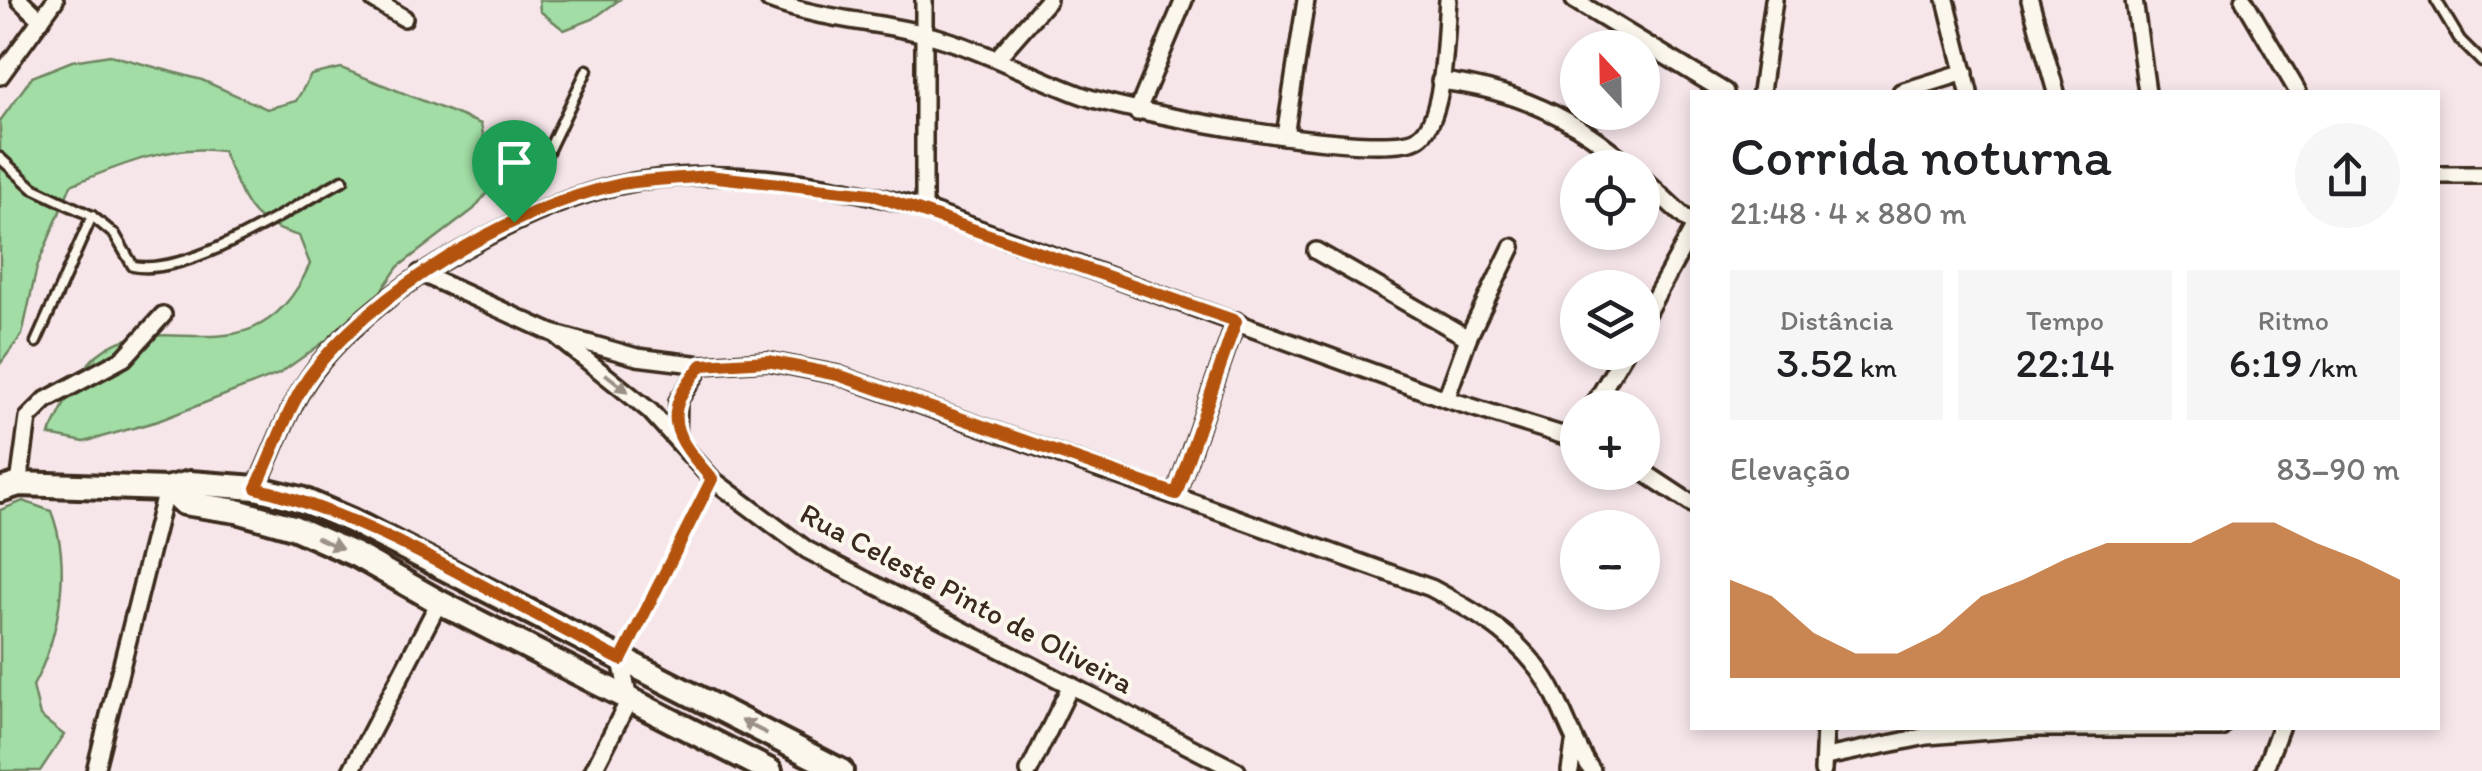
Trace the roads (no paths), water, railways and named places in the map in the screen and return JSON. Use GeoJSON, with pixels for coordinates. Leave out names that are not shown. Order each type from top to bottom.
{"type":"FeatureCollection","features":[{"type":"Feature","properties":{"kind":"street"},"geometry":{"type":"LineString","coordinates":[[20,0],[41,20]]}},
{"type":"Feature","properties":{"kind":"street"},"geometry":{"type":"LineString","coordinates":[[0,76],[55,0]]}},
{"type":"Feature","properties":{"kind":"street"},"geometry":{"type":"LineString","coordinates":[[374,0],[404,18]]}},
{"type":"Feature","properties":{"kind":"street"},"geometry":{"type":"LineString","coordinates":[[769,0],[926,34],[998,56],[1080,95],[1137,112],[1285,136],[1393,145],[1418,138],[1432,122],[1448,0]]}},
{"type":"Feature","properties":{"kind":"street"},"geometry":{"type":"LineString","coordinates":[[924,0],[924,209]]}},
{"type":"Feature","properties":{"kind":"street"},"geometry":{"type":"LineString","coordinates":[[998,56],[1048,0]]}},
{"type":"Feature","properties":{"kind":"street"},"geometry":{"type":"LineString","coordinates":[[1137,112],[1184,0]]}},
{"type":"Feature","properties":{"kind":"street"},"geometry":{"type":"LineString","coordinates":[[1285,136],[1306,0]]}},
{"type":"Feature","properties":{"kind":"street"},"geometry":{"type":"LineString","coordinates":[[1574,0],[1722,90]]}},
{"type":"Feature","properties":{"kind":"street"},"geometry":{"type":"LineString","coordinates":[[1761,90],[1774,0]]}},
{"type":"Feature","properties":{"kind":"street"},"geometry":{"type":"LineString","coordinates":[[1946,0],[1970,90]]}},
{"type":"Feature","properties":{"kind":"street"},"geometry":{"type":"LineString","coordinates":[[2030,0],[2055,90]]}},
{"type":"Feature","properties":{"kind":"street"},"geometry":{"type":"LineString","coordinates":[[2134,0],[2147,90]]}},
{"type":"Feature","properties":{"kind":"street"},"geometry":{"type":"LineString","coordinates":[[2244,0],[2297,90]]}},
{"type":"Feature","properties":{"kind":"street"},"geometry":{"type":"LineString","coordinates":[[1907,90],[1965,72]]}},
{"type":"Feature","properties":{"kind":"street"},"geometry":{"type":"LineString","coordinates":[[1440,80],[1481,86],[1534,103],[1611,150]]}},
{"type":"Feature","properties":{"kind":"street"},"geometry":{"type":"LineString","coordinates":[[2440,175],[2482,175]]}},
{"type":"Feature","properties":{"kind":"street"},"geometry":{"type":"LineString","coordinates":[[256,488],[309,378],[366,318],[420,273],[514,222],[616,186],[708,176],[871,194],[924,209],[1446,400],[1560,432]]}},
{"type":"Feature","properties":{"kind":"street"},"geometry":{"type":"LineString","coordinates":[[1660,196],[1690,226]]}},
{"type":"Feature","properties":{"kind":"street"},"geometry":{"type":"LineString","coordinates":[[1660,287],[1690,232]]}},
{"type":"Feature","properties":{"kind":"street"},"geometry":{"type":"LineString","coordinates":[[1446,400],[1468,338],[1512,247]]}},
{"type":"Feature","properties":{"kind":"street"},"geometry":{"type":"LineString","coordinates":[[1316,251],[1468,338]]}},
{"type":"Feature","properties":{"kind":"street"},"geometry":{"type":"LineString","coordinates":[[420,273],[552,333],[637,356],[702,365],[768,361],[838,375],[1432,588],[1486,617],[1522,649],[1553,692],[1574,744],[1592,771]]}},
{"type":"Feature","properties":{"kind":"street"},"geometry":{"type":"LineString","coordinates":[[163,315],[124,358],[46,400],[28,418],[10,487],[166,489],[190,483],[256,488],[300,499],[352,521],[841,771]]}},
{"type":"Feature","properties":{"kind":"street"},"geometry":{"type":"LineString","coordinates":[[1176,494],[1236,321]]}},
{"type":"Feature","properties":{"kind":"street","name":"Rua Celeste Pinto de Oliveira"},"geometry":{"type":"LineString","coordinates":[[552,333],[638,400],[712,479],[807,550],[1237,771]]}},
{"type":"Feature","properties":{"kind":"street"},"geometry":{"type":"LineString","coordinates":[[677,440],[678,401],[702,365]]}},
{"type":"Feature","properties":{"kind":"street"},"geometry":{"type":"LineString","coordinates":[[1660,482],[1690,503]]}},
{"type":"Feature","properties":{"kind":"street"},"geometry":{"type":"LineString","coordinates":[[166,489],[184,503],[238,511],[294,527],[356,555],[439,602],[770,771]]}},
{"type":"Feature","properties":{"kind":"street"},"geometry":{"type":"LineString","coordinates":[[95,771],[166,489]]}},
{"type":"Feature","properties":{"kind":"street"},"geometry":{"type":"LineString","coordinates":[[351,771],[439,602]]}},
{"type":"Feature","properties":{"kind":"street"},"geometry":{"type":"LineString","coordinates":[[593,771],[629,700],[621,660]]}},
{"type":"Feature","properties":{"kind":"street"},"geometry":{"type":"LineString","coordinates":[[1028,771],[1071,685]]}},
{"type":"Feature","properties":{"kind":"street"},"geometry":{"type":"LineString","coordinates":[[1825,730],[1825,764],[1927,736],[1992,730]]}},
{"type":"Feature","properties":{"kind":"street"},"geometry":{"type":"LineString","coordinates":[[2264,771],[2279,730]]}},
{"type":"Feature","properties":{"kind":"street"},"geometry":{"type":"LineString","coordinates":[[1570,771],[1574,744]]}},
{"type":"Feature","properties":{"kind":"lane"},"geometry":{"type":"LineString","coordinates":[[2436,0],[2460,40],[2482,62]]}},
{"type":"Feature","properties":{"kind":"lane"},"geometry":{"type":"LineString","coordinates":[[514,222],[587,70]]}},
{"type":"Feature","properties":{"kind":"lane"},"geometry":{"type":"LineString","coordinates":[[0,158],[32,188],[92,216],[116,235],[133,266],[148,269],[212,250],[343,180]]}},
{"type":"Feature","properties":{"kind":"lane"},"geometry":{"type":"LineString","coordinates":[[36,342],[92,216]]}}]}
